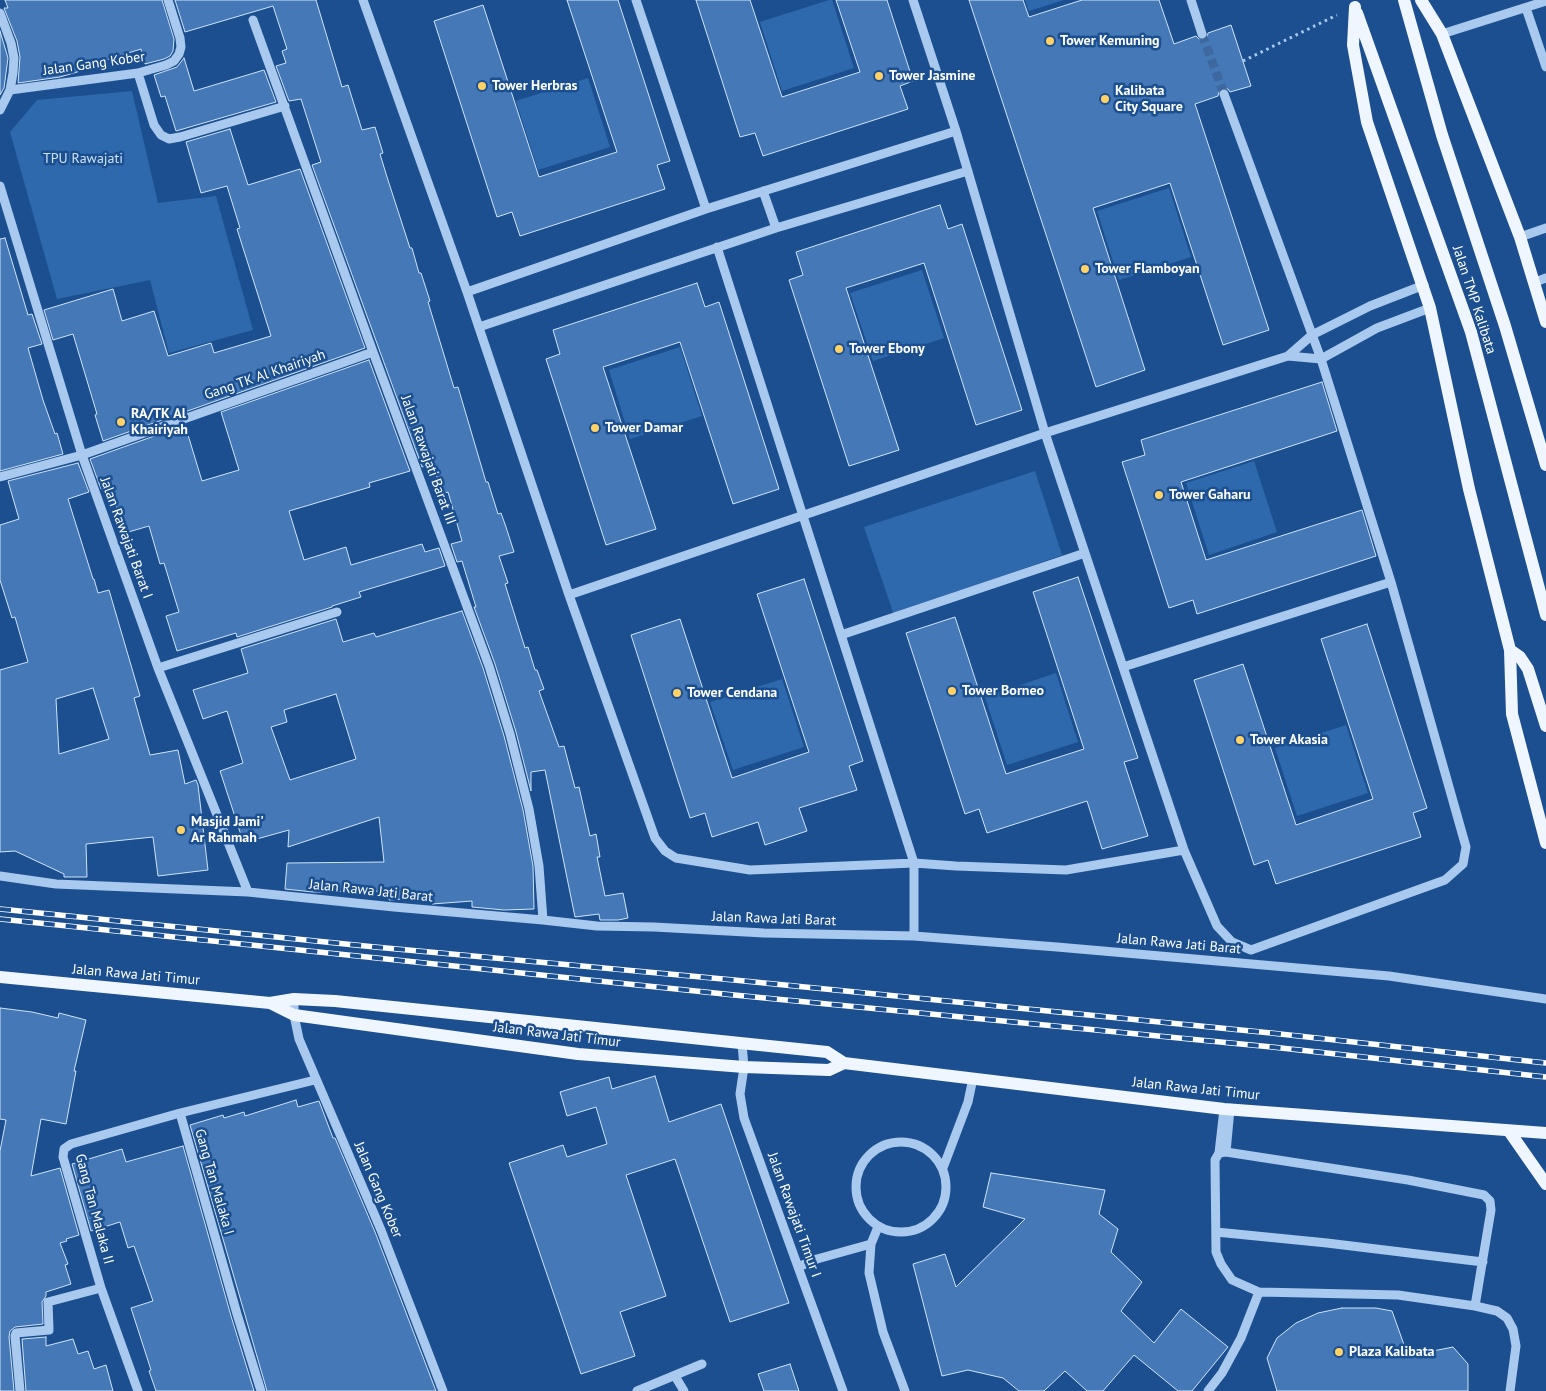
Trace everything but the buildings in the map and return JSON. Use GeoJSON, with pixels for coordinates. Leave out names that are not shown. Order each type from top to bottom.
{"type":"FeatureCollection","features":[{"type":"Feature","properties":{"kind":"main road","name":"Jalan TMP Kalibata"},"geometry":{"type":"LineString","coordinates":[[1404,0],[1442,135],[1505,326],[1546,465]]}},
{"type":"Feature","properties":{"kind":"main road"},"geometry":{"type":"LineString","coordinates":[[1421,0],[1442,34],[1520,237],[1540,280],[1546,322]]}},
{"type":"Feature","properties":{"kind":"main road","name":"Jalan TMP Kalibata"},"geometry":{"type":"LineString","coordinates":[[1354,3],[1471,332],[1546,616]]}},
{"type":"Feature","properties":{"kind":"main road"},"geometry":{"type":"LineString","coordinates":[[1354,3],[1353,45],[1367,122],[1424,285],[1430,308],[1470,489],[1510,650],[1512,714],[1546,843]]}},
{"type":"Feature","properties":{"kind":"main road"},"geometry":{"type":"LineString","coordinates":[[1510,650],[1520,657],[1528,669],[1546,726]]}},
{"type":"Feature","properties":{"kind":"main road","name":"Jalan Rawa Jati Timur"},"geometry":{"type":"LineString","coordinates":[[0,977],[270,1003],[294,999],[334,1000],[827,1052],[844,1063],[1227,1109],[1546,1133]]}},
{"type":"Feature","properties":{"kind":"main road","name":"Jalan Rawa Jati Timur"},"geometry":{"type":"LineString","coordinates":[[270,1003],[294,1015],[578,1054],[744,1067],[829,1070],[844,1063]]}},
{"type":"Feature","properties":{"kind":"main road"},"geometry":{"type":"LineString","coordinates":[[1509,1130],[1546,1184]]}},
{"type":"Feature","properties":{"kind":"street","name":"Jalan Gang Kober"},"geometry":{"type":"LineString","coordinates":[[10,90],[138,73],[166,66],[174,61],[181,47],[168,0]]}},
{"type":"Feature","properties":{"kind":"street"},"geometry":{"type":"LineString","coordinates":[[363,0],[467,292],[569,595],[655,838],[665,851],[676,858],[750,870],[914,863],[1066,870],[1184,850]]}},
{"type":"Feature","properties":{"kind":"street"},"geometry":{"type":"LineString","coordinates":[[636,0],[706,210]]}},
{"type":"Feature","properties":{"kind":"street"},"geometry":{"type":"LineString","coordinates":[[913,0],[956,131],[1045,433],[1184,850],[1217,926],[1232,942],[1248,949]]}},
{"type":"Feature","properties":{"kind":"street"},"geometry":{"type":"LineString","coordinates":[[1191,0],[1202,34]]}},
{"type":"Feature","properties":{"kind":"street"},"geometry":{"type":"LineString","coordinates":[[1442,34],[1546,1]]}},
{"type":"Feature","properties":{"kind":"street"},"geometry":{"type":"LineString","coordinates":[[1526,8],[1546,67]]}},
{"type":"Feature","properties":{"kind":"street"},"geometry":{"type":"LineString","coordinates":[[0,13],[11,43],[14,58],[10,90],[0,110]]}},
{"type":"Feature","properties":{"kind":"street","name":"Jalan Rawajati Barat III"},"geometry":{"type":"LineString","coordinates":[[254,20],[373,352],[490,666],[529,809],[539,866],[543,920]]}},
{"type":"Feature","properties":{"kind":"street"},"geometry":{"type":"LineString","coordinates":[[138,73],[154,125],[161,134],[169,139],[286,106]]}},
{"type":"Feature","properties":{"kind":"street"},"geometry":{"type":"LineString","coordinates":[[1224,94],[1320,359],[1391,582],[1466,847],[1463,864],[1445,880],[1248,949],[1240,963]]}},
{"type":"Feature","properties":{"kind":"street"},"geometry":{"type":"LineString","coordinates":[[467,292],[763,191],[956,131]]}},
{"type":"Feature","properties":{"kind":"street"},"geometry":{"type":"LineString","coordinates":[[479,327],[776,228],[968,172]]}},
{"type":"Feature","properties":{"kind":"street","name":"Jalan Rawajati Barat I"},"geometry":{"type":"LineString","coordinates":[[0,186],[82,456],[158,668],[248,892]]}},
{"type":"Feature","properties":{"kind":"street"},"geometry":{"type":"LineString","coordinates":[[763,191],[776,228]]}},
{"type":"Feature","properties":{"kind":"street"},"geometry":{"type":"LineString","coordinates":[[1520,237],[1546,228]]}},
{"type":"Feature","properties":{"kind":"street"},"geometry":{"type":"LineString","coordinates":[[717,247],[914,863],[914,936]]}},
{"type":"Feature","properties":{"kind":"street"},"geometry":{"type":"LineString","coordinates":[[1288,356],[1312,335],[1370,306],[1424,285]]}},
{"type":"Feature","properties":{"kind":"street"},"geometry":{"type":"LineString","coordinates":[[569,595],[1045,433],[1288,356],[1320,359],[1376,328],[1430,308]]}},
{"type":"Feature","properties":{"kind":"street","name":"Gang TK Al Khairiyah"},"geometry":{"type":"LineString","coordinates":[[0,477],[82,456],[373,352]]}},
{"type":"Feature","properties":{"kind":"street"},"geometry":{"type":"LineString","coordinates":[[841,635],[1085,553]]}},
{"type":"Feature","properties":{"kind":"street"},"geometry":{"type":"LineString","coordinates":[[1123,668],[1391,582]]}},
{"type":"Feature","properties":{"kind":"street"},"geometry":{"type":"LineString","coordinates":[[158,668],[337,612]]}},
{"type":"Feature","properties":{"kind":"street","name":"Jalan Rawa Jati Barat"},"geometry":{"type":"LineString","coordinates":[[0,876],[56,884],[248,892],[394,908],[596,926],[764,933],[914,936],[1389,976],[1546,999]]}},
{"type":"Feature","properties":{"kind":"street","name":"Jalan Gang Kober"},"geometry":{"type":"LineString","coordinates":[[294,999],[294,1015],[299,1039],[381,1230],[443,1391]]}},
{"type":"Feature","properties":{"kind":"street","name":"Jalan Rawajati Timur I"},"geometry":{"type":"LineString","coordinates":[[742,1044],[744,1067],[740,1094],[744,1118],[843,1391]]}},
{"type":"Feature","properties":{"kind":"street"},"geometry":{"type":"LineString","coordinates":[[943,1168],[968,1102],[973,1078]]}},
{"type":"Feature","properties":{"kind":"street","name":"Gang Tan Malaka I"},"geometry":{"type":"LineString","coordinates":[[261,1391],[237,1314],[180,1113],[315,1080]]}},
{"type":"Feature","properties":{"kind":"street"},"geometry":{"type":"LineString","coordinates":[[1227,1109],[1222,1152],[1215,1160],[1216,1252],[1221,1264],[1232,1280],[1259,1292],[1398,1294],[1475,1306],[1496,1312],[1507,1318],[1513,1329],[1516,1346],[1510,1391]]}},
{"type":"Feature","properties":{"kind":"street","name":"Gang Tan Malaka II"},"geometry":{"type":"LineString","coordinates":[[138,1391],[102,1288],[63,1157],[64,1149],[71,1144],[180,1113]]}},
{"type":"Feature","properties":{"kind":"street"},"geometry":{"type":"LineString","coordinates":[[889,1142],[911,1142],[930,1151],[943,1168],[947,1191],[939,1212],[922,1228],[900,1233],[878,1226],[863,1212],[856,1192],[859,1170],[871,1153],[889,1142]]}},
{"type":"Feature","properties":{"kind":"street"},"geometry":{"type":"LineString","coordinates":[[1222,1152],[1408,1180],[1484,1195],[1490,1201],[1491,1210],[1475,1306]]}},
{"type":"Feature","properties":{"kind":"street"},"geometry":{"type":"LineString","coordinates":[[878,1226],[871,1244],[869,1273],[882,1332],[905,1391]]}},
{"type":"Feature","properties":{"kind":"street"},"geometry":{"type":"LineString","coordinates":[[1216,1232],[1483,1262]]}},
{"type":"Feature","properties":{"kind":"street"},"geometry":{"type":"LineString","coordinates":[[798,1267],[817,1259],[871,1244]]}},
{"type":"Feature","properties":{"kind":"street"},"geometry":{"type":"LineString","coordinates":[[20,1391],[16,1333],[50,1330],[48,1302],[102,1288]]}},
{"type":"Feature","properties":{"kind":"street"},"geometry":{"type":"LineString","coordinates":[[1208,1391],[1222,1373],[1241,1338],[1259,1292]]}},
{"type":"Feature","properties":{"kind":"street"},"geometry":{"type":"LineString","coordinates":[[637,1391],[702,1364]]}},
{"type":"Feature","properties":{"kind":"street"},"geometry":{"type":"LineString","coordinates":[[675,1376],[684,1391]]}},
{"type":"Feature","properties":{"kind":"path"},"geometry":{"type":"LineString","coordinates":[[1243,61],[1354,3]]}},
{"type":"Feature","properties":{"kind":"green space"},"geometry":{"type":"Polygon","coordinates":[[[832,0],[854,68],[782,91],[760,22],[832,0]]]}},
{"type":"Feature","properties":{"kind":"green space"},"geometry":{"type":"Polygon","coordinates":[[[1025,0],[1064,0],[1029,11],[1025,0]]]}},
{"type":"Feature","properties":{"kind":"green space"},"geometry":{"type":"Polygon","coordinates":[[[588,78],[610,147],[538,170],[516,101],[588,78]]]}},
{"type":"Feature","properties":{"kind":"green space","name":"TPU Rawajati"},"geometry":{"type":"Polygon","coordinates":[[[132,91],[158,203],[216,196],[253,330],[169,353],[150,280],[57,299],[10,132],[37,100],[132,91]]]}},
{"type":"Feature","properties":{"kind":"green space"},"geometry":{"type":"Polygon","coordinates":[[[1169,188],[1191,257],[1119,280],[1097,211],[1169,188]]]}},
{"type":"Feature","properties":{"kind":"green space"},"geometry":{"type":"Polygon","coordinates":[[[922,270],[944,338],[873,361],[850,293],[922,270]]]}},
{"type":"Feature","properties":{"kind":"green space"},"geometry":{"type":"Polygon","coordinates":[[[680,347],[702,416],[630,439],[609,370],[680,347]]]}},
{"type":"Feature","properties":{"kind":"green space"},"geometry":{"type":"Polygon","coordinates":[[[1254,461],[1277,532],[1209,555],[1186,483],[1254,461]]]}},
{"type":"Feature","properties":{"kind":"green space"},"geometry":{"type":"Polygon","coordinates":[[[1035,471],[1062,555],[894,615],[864,527],[1035,471]]]}},
{"type":"Feature","properties":{"kind":"green space"},"geometry":{"type":"Polygon","coordinates":[[[1056,673],[1078,742],[1007,765],[985,697],[1056,673]]]}},
{"type":"Feature","properties":{"kind":"green space"},"geometry":{"type":"Polygon","coordinates":[[[782,679],[804,747],[733,770],[710,702],[782,679]]]}},
{"type":"Feature","properties":{"kind":"green space"},"geometry":{"type":"Polygon","coordinates":[[[1346,725],[1368,793],[1297,816],[1275,748],[1346,725]]]}},
{"type":"Feature","properties":{"kind":"tunnel"},"geometry":{"type":"LineString","coordinates":[[1202,34],[1224,94]]}},
{"type":"Feature","properties":{"kind":"railway"},"geometry":{"type":"LineString","coordinates":[[0,909],[1271,1033],[1546,1063]]}},
{"type":"Feature","properties":{"kind":"railway"},"geometry":{"type":"LineString","coordinates":[[0,919],[734,995],[1272,1047],[1546,1077]]}},
{"type":"Feature","properties":{"kind":"place","name":"Tower Kemuning"},"geometry":{"type":"Point","coordinates":[1050,41]}},
{"type":"Feature","properties":{"kind":"place","name":"Tower Jasmine"},"geometry":{"type":"Point","coordinates":[879,76]}},
{"type":"Feature","properties":{"kind":"place","name":"Tower Herbras"},"geometry":{"type":"Point","coordinates":[482,86]}},
{"type":"Feature","properties":{"kind":"place","name":"Kalibata City Square"},"geometry":{"type":"Point","coordinates":[1105,99]}},
{"type":"Feature","properties":{"kind":"place","name":"Tower Flamboyan"},"geometry":{"type":"Point","coordinates":[1085,269]}},
{"type":"Feature","properties":{"kind":"place","name":"Tower Ebony"},"geometry":{"type":"Point","coordinates":[839,349]}},
{"type":"Feature","properties":{"kind":"place","name":"RA/TK Al Khairiyah"},"geometry":{"type":"Point","coordinates":[121,422]}},
{"type":"Feature","properties":{"kind":"place","name":"Tower Damar"},"geometry":{"type":"Point","coordinates":[595,428]}},
{"type":"Feature","properties":{"kind":"place","name":"Tower Gaharu"},"geometry":{"type":"Point","coordinates":[1159,495]}},
{"type":"Feature","properties":{"kind":"place","name":"Tower Borneo"},"geometry":{"type":"Point","coordinates":[952,691]}},
{"type":"Feature","properties":{"kind":"place","name":"Tower Cendana"},"geometry":{"type":"Point","coordinates":[677,693]}},
{"type":"Feature","properties":{"kind":"place","name":"Tower Akasia"},"geometry":{"type":"Point","coordinates":[1240,740]}},
{"type":"Feature","properties":{"kind":"place","name":"Masjid Jami' Ar Rahmah"},"geometry":{"type":"Point","coordinates":[181,830]}},
{"type":"Feature","properties":{"kind":"place","name":"Plaza Kalibata"},"geometry":{"type":"Point","coordinates":[1339,1352]}}]}
